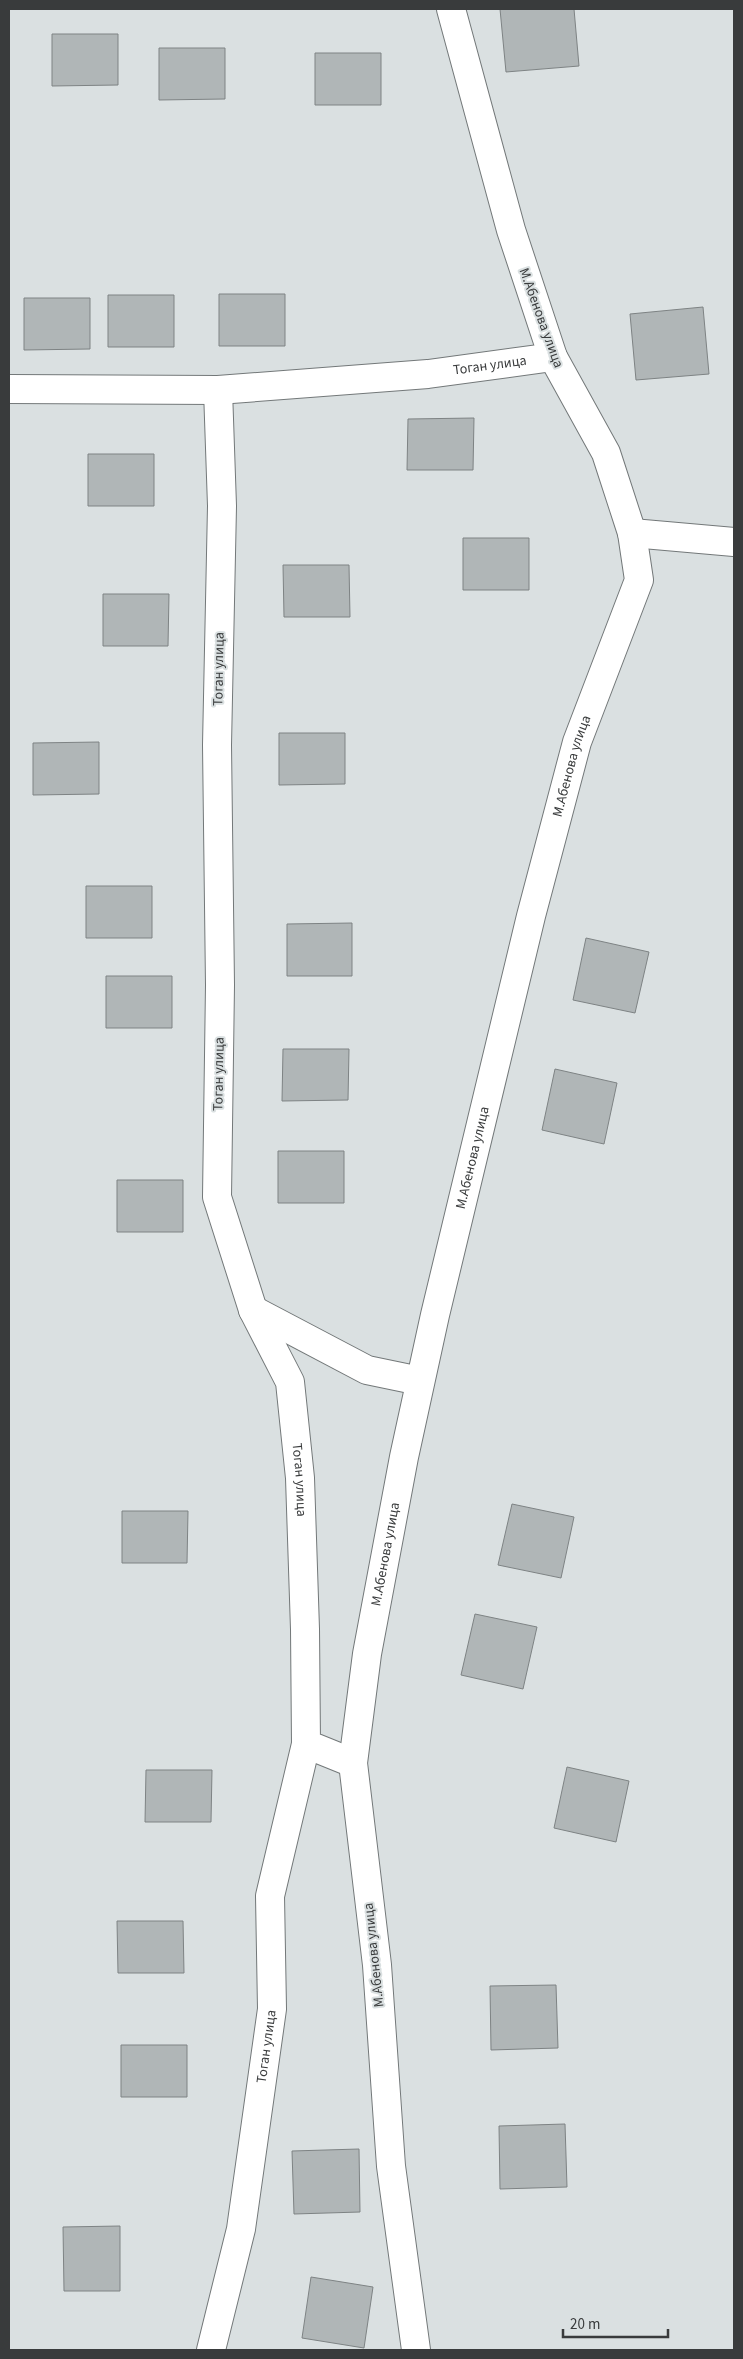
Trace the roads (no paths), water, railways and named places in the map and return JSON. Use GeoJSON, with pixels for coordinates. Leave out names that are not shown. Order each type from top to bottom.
{"type":"FeatureCollection","features":[{"type":"Feature","properties":{"kind":"street","name":"М.Абенова улица"},"geometry":{"type":"LineString","coordinates":[[416,2350],[391,2166],[377,1965],[353,1762],[367,1654],[420,1381],[531,916],[577,742],[639,580],[632,533],[606,453],[553,357],[511,230],[451,9]]}},
{"type":"Feature","properties":{"kind":"street","name":"Тоган улица"},"geometry":{"type":"LineString","coordinates":[[9,389],[218,390],[428,374],[553,357]]}},
{"type":"Feature","properties":{"kind":"street","name":"Тоган улица"},"geometry":{"type":"LineString","coordinates":[[211,2350],[241,2229],[272,2009],[270,1896],[306,1744],[305,1629],[300,1478],[290,1382],[253,1310],[217,1197],[220,985],[217,745],[222,506],[218,390]]}},
{"type":"Feature","properties":{"kind":"street"},"geometry":{"type":"LineString","coordinates":[[632,533],[734,542]]}},
{"type":"Feature","properties":{"kind":"street"},"geometry":{"type":"LineString","coordinates":[[253,1310],[367,1370],[420,1381]]}},
{"type":"Feature","properties":{"kind":"street"},"geometry":{"type":"LineString","coordinates":[[306,1744],[353,1762]]}}]}
